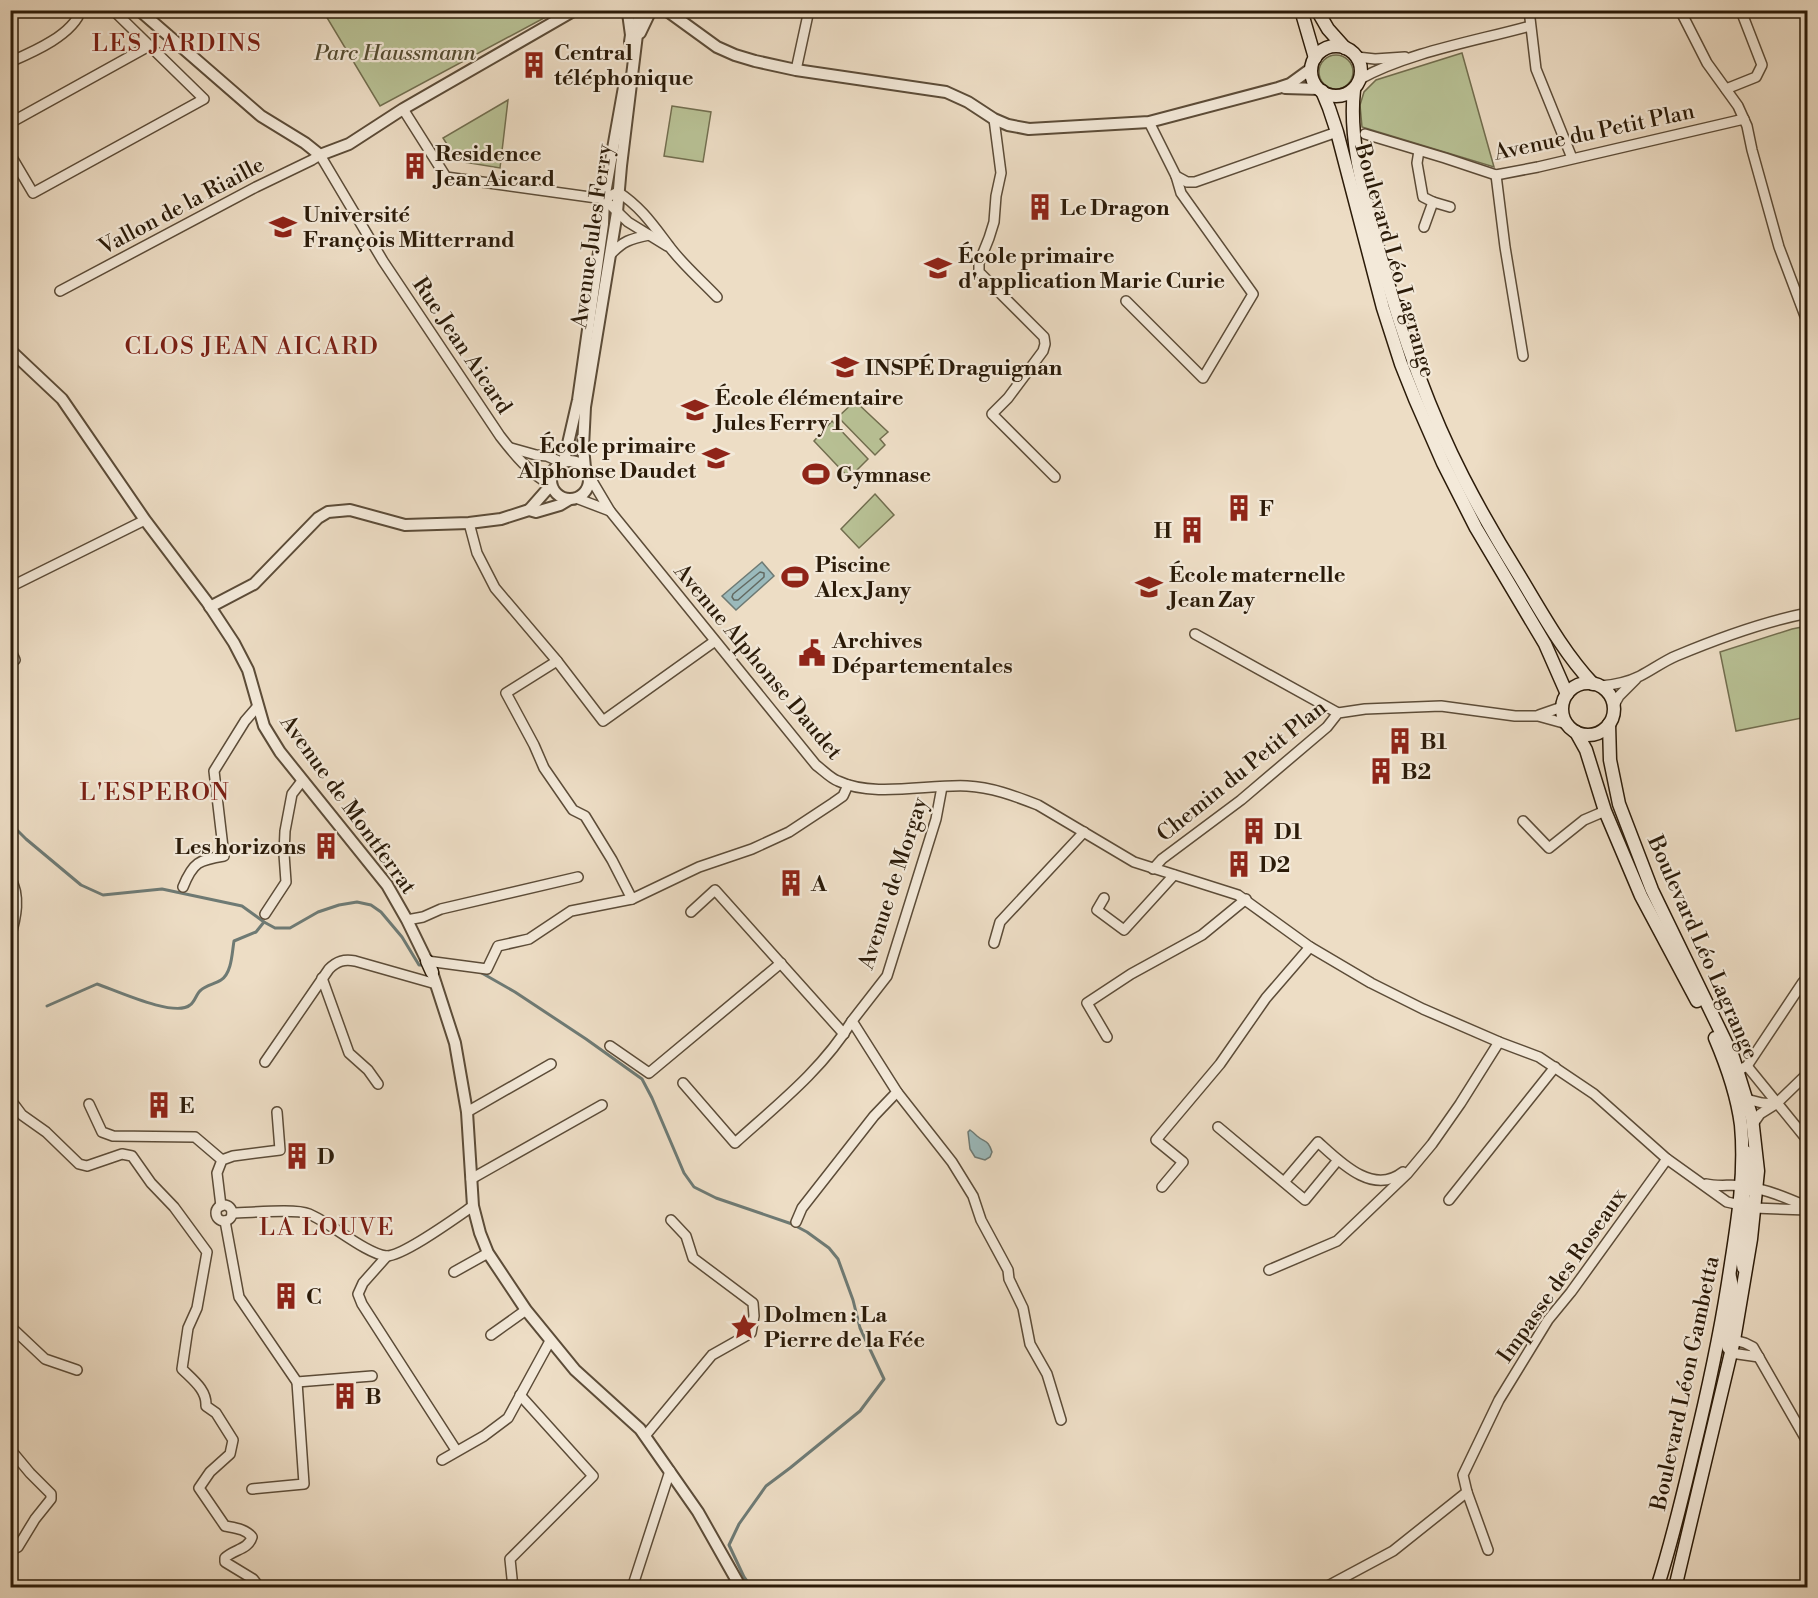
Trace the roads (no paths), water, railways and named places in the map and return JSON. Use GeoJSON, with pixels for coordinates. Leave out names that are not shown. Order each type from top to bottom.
{"type":"FeatureCollection","features":[{"type":"Feature","properties":{"kind":"main road"},"geometry":{"type":"LineString","coordinates":[[1301,10],[1313,64],[1314,82],[1320,90],[1329,95],[1347,94],[1357,84],[1361,64],[1357,57],[1345,48],[1328,29],[1317,10]]}},
{"type":"Feature","properties":{"kind":"main road"},"geometry":{"type":"LineString","coordinates":[[1313,64],[1320,52],[1336,46],[1345,48]]}},
{"type":"Feature","properties":{"kind":"main road","name":"Boulevard Léo Lagrange"},"geometry":{"type":"LineString","coordinates":[[1357,84],[1352,117],[1362,186],[1404,339],[1432,410],[1462,476],[1555,636],[1597,685]]}},
{"type":"Feature","properties":{"kind":"main road","name":"Boulevard Léo Lagrange"},"geometry":{"type":"LineString","coordinates":[[1320,90],[1329,108],[1336,132],[1383,308],[1415,399],[1443,463],[1476,528],[1545,644],[1567,694]]}},
{"type":"Feature","properties":{"kind":"main road"},"geometry":{"type":"LineString","coordinates":[[1578,685],[1597,685],[1609,695],[1613,707],[1612,718],[1604,729],[1590,735],[1571,728],[1563,716],[1562,707],[1567,694],[1578,685]]}},
{"type":"Feature","properties":{"kind":"main road","name":"Boulevard Léo Lagrange"},"geometry":{"type":"LineString","coordinates":[[1609,723],[1610,760],[1619,804],[1652,891],[1733,1057],[1742,1069],[1747,1124],[1743,1165],[1749,1187]]}},
{"type":"Feature","properties":{"kind":"main road","name":"Boulevard Léo Lagrange"},"geometry":{"type":"LineString","coordinates":[[1571,728],[1586,750],[1605,811],[1641,896],[1712,1029],[1747,1124]]}},
{"type":"Feature","properties":{"kind":"main road","name":"Boulevard Léon Gambetta"},"geometry":{"type":"LineString","coordinates":[[1675,1587],[1744,1281],[1749,1187]]}},
{"type":"Feature","properties":{"kind":"main road","name":"Boulevard Léon Gambetta"},"geometry":{"type":"LineString","coordinates":[[1656,1587],[1672,1541],[1716,1353],[1730,1270],[1747,1207]]}},
{"type":"Feature","properties":{"kind":"main road"},"geometry":{"type":"LineString","coordinates":[[1716,1353],[1730,1346]]}},
{"type":"Feature","properties":{"kind":"street"},"geometry":{"type":"LineString","coordinates":[[10,62],[31,53],[66,32],[81,10]]}},
{"type":"Feature","properties":{"kind":"street"},"geometry":{"type":"LineString","coordinates":[[10,154],[33,193],[204,99],[113,10]]}},
{"type":"Feature","properties":{"kind":"street","name":"Rue Jean Aicard"},"geometry":{"type":"LineString","coordinates":[[140,10],[261,116],[320,155],[383,261],[508,447],[534,473],[551,485]]}},
{"type":"Feature","properties":{"kind":"street"},"geometry":{"type":"LineString","coordinates":[[320,155],[349,144],[404,109],[572,12],[582,10]]}},
{"type":"Feature","properties":{"kind":"street"},"geometry":{"type":"LineString","coordinates":[[637,39],[652,10],[669,13],[717,47],[735,55],[796,70],[946,92],[968,102],[994,119],[1008,125],[1029,129],[1149,122],[1290,84],[1313,64]]}},
{"type":"Feature","properties":{"kind":"street"},"geometry":{"type":"LineString","coordinates":[[796,70],[809,10]]}},
{"type":"Feature","properties":{"kind":"street"},"geometry":{"type":"LineString","coordinates":[[1529,10],[1536,69],[1572,158]]}},
{"type":"Feature","properties":{"kind":"street"},"geometry":{"type":"LineString","coordinates":[[1680,10],[1707,63],[1738,106],[1744,119],[1779,247],[1808,324]]}},
{"type":"Feature","properties":{"kind":"street"},"geometry":{"type":"LineString","coordinates":[[1726,89],[1756,77],[1762,65],[1743,16],[1745,10]]}},
{"type":"Feature","properties":{"kind":"street","name":"Avenue Jules Ferry"},"geometry":{"type":"LineString","coordinates":[[587,471],[583,447],[585,407],[617,212],[637,39],[632,11]]}},
{"type":"Feature","properties":{"kind":"street","name":"Avenue Jules Ferry"},"geometry":{"type":"LineString","coordinates":[[563,461],[578,400],[603,224],[604,199],[631,35],[632,11]]}},
{"type":"Feature","properties":{"kind":"street"},"geometry":{"type":"LineString","coordinates":[[1357,84],[1378,70],[1417,56],[1530,26]]}},
{"type":"Feature","properties":{"kind":"street"},"geometry":{"type":"LineString","coordinates":[[10,123],[149,46]]}},
{"type":"Feature","properties":{"kind":"street"},"geometry":{"type":"LineString","coordinates":[[1357,57],[1376,59],[1417,56]]}},
{"type":"Feature","properties":{"kind":"street"},"geometry":{"type":"LineString","coordinates":[[1278,88],[1320,90]]}},
{"type":"Feature","properties":{"kind":"street"},"geometry":{"type":"LineString","coordinates":[[404,109],[446,177],[604,199],[618,192],[632,202],[657,228],[670,247],[717,297]]}},
{"type":"Feature","properties":{"kind":"street"},"geometry":{"type":"LineString","coordinates":[[994,119],[1001,173],[994,222],[979,263],[979,272],[1044,337],[1045,344],[1043,351],[1008,398],[992,414],[1055,477]]}},
{"type":"Feature","properties":{"kind":"street","name":"Avenue du Petit Plan"},"geometry":{"type":"LineString","coordinates":[[1365,134],[1496,176],[1744,119]]}},
{"type":"Feature","properties":{"kind":"street"},"geometry":{"type":"LineString","coordinates":[[1126,301],[1203,378],[1252,294],[1181,194],[1176,176],[1149,122]]}},
{"type":"Feature","properties":{"kind":"street"},"geometry":{"type":"LineString","coordinates":[[1176,176],[1187,182],[1195,182],[1336,132]]}},
{"type":"Feature","properties":{"kind":"street"},"geometry":{"type":"LineString","coordinates":[[1419,151],[1417,164],[1423,197],[1450,207]]}},
{"type":"Feature","properties":{"kind":"street","name":"Vallon de la Riaille"},"geometry":{"type":"LineString","coordinates":[[60,291],[320,155]]}},
{"type":"Feature","properties":{"kind":"street"},"geometry":{"type":"LineString","coordinates":[[1496,176],[1523,356]]}},
{"type":"Feature","properties":{"kind":"street"},"geometry":{"type":"LineString","coordinates":[[604,199],[628,222],[670,247]]}},
{"type":"Feature","properties":{"kind":"street"},"geometry":{"type":"LineString","coordinates":[[1424,227],[1433,202]]}},
{"type":"Feature","properties":{"kind":"street"},"geometry":{"type":"LineString","coordinates":[[610,255],[629,239],[649,235]]}},
{"type":"Feature","properties":{"kind":"street","name":"Avenue de Montferrat"},"geometry":{"type":"LineString","coordinates":[[10,350],[62,399],[145,520],[195,584],[234,643],[248,670],[267,730],[280,752],[387,885],[431,970],[455,1043],[467,1112],[473,1206],[480,1233],[489,1253],[526,1310],[550,1341],[575,1370],[629,1418],[645,1436],[698,1512],[741,1587]]}},
{"type":"Feature","properties":{"kind":"street"},"geometry":{"type":"LineString","coordinates":[[548,456],[567,444]]}},
{"type":"Feature","properties":{"kind":"street","name":"Rue Jean Aicard"},"geometry":{"type":"LineString","coordinates":[[508,447],[563,461]]}},
{"type":"Feature","properties":{"kind":"street"},"geometry":{"type":"LineString","coordinates":[[210,607],[254,584],[318,518],[328,512],[350,510],[405,525],[469,523],[501,519],[529,510],[551,485],[552,471],[563,461],[573,460],[587,471],[589,482],[582,495],[537,512],[529,510]]}},
{"type":"Feature","properties":{"kind":"street","name":"Avenue Alphonse Daudet"},"geometry":{"type":"LineString","coordinates":[[587,471],[610,511],[715,641],[816,765],[838,781],[879,789],[965,786],[1022,798],[1055,814],[1124,857],[1154,870],[1229,891],[1246,899],[1310,947],[1371,983],[1499,1042],[1539,1057],[1594,1094],[1667,1159],[1727,1202],[1747,1207]]}},
{"type":"Feature","properties":{"kind":"street"},"geometry":{"type":"LineString","coordinates":[[551,485],[558,495],[610,511]]}},
{"type":"Feature","properties":{"kind":"street"},"geometry":{"type":"LineString","coordinates":[[10,587],[145,520]]}},
{"type":"Feature","properties":{"kind":"street"},"geometry":{"type":"LineString","coordinates":[[469,523],[477,553],[495,588],[557,661],[603,721],[715,641]]}},
{"type":"Feature","properties":{"kind":"street"},"geometry":{"type":"LineString","coordinates":[[1597,685],[1611,685],[1638,677],[1673,657],[1730,635],[1776,619],[1808,613]]}},
{"type":"Feature","properties":{"kind":"street"},"geometry":{"type":"LineString","coordinates":[[1195,634],[1338,713]]}},
{"type":"Feature","properties":{"kind":"street"},"geometry":{"type":"LineString","coordinates":[[10,649],[15,660]]}},
{"type":"Feature","properties":{"kind":"street"},"geometry":{"type":"LineString","coordinates":[[557,661],[506,693],[544,768],[573,810],[585,816],[632,898]]}},
{"type":"Feature","properties":{"kind":"street"},"geometry":{"type":"LineString","coordinates":[[1613,707],[1619,696],[1638,677]]}},
{"type":"Feature","properties":{"kind":"street"},"geometry":{"type":"LineString","coordinates":[[183,887],[189,873],[202,859],[224,856],[214,771],[245,721],[258,706]]}},
{"type":"Feature","properties":{"kind":"street","name":"Chemin du Petit Plan"},"geometry":{"type":"LineString","coordinates":[[1154,870],[1163,858],[1241,800],[1328,728],[1338,713],[1365,709],[1441,706],[1515,716],[1538,716],[1571,728]]}},
{"type":"Feature","properties":{"kind":"street","name":"Chemin du Petit Plan"},"geometry":{"type":"LineString","coordinates":[[1538,716],[1562,707]]}},
{"type":"Feature","properties":{"kind":"street"},"geometry":{"type":"LineString","coordinates":[[266,914],[286,882],[285,831],[292,794],[302,781]]}},
{"type":"Feature","properties":{"kind":"street"},"geometry":{"type":"LineString","coordinates":[[265,1062],[322,978],[334,964],[342,960],[431,970],[487,969],[498,946],[529,939],[571,911],[632,898],[699,867],[752,849],[789,832],[843,796],[848,784]]}},
{"type":"Feature","properties":{"kind":"street","name":"Avenue de Morgay"},"geometry":{"type":"LineString","coordinates":[[683,1083],[735,1143],[809,1076],[838,1043],[887,976],[936,819],[942,787]]}},
{"type":"Feature","properties":{"kind":"street"},"geometry":{"type":"LineString","coordinates":[[1523,821],[1549,848],[1584,820],[1605,811]]}},
{"type":"Feature","properties":{"kind":"street"},"geometry":{"type":"LineString","coordinates":[[994,943],[1000,922],[1084,832]]}},
{"type":"Feature","properties":{"kind":"street"},"geometry":{"type":"LineString","coordinates":[[1104,898],[1097,910],[1124,930],[1173,875]]}},
{"type":"Feature","properties":{"kind":"street"},"geometry":{"type":"LineString","coordinates":[[10,877],[14,883],[17,900],[10,938]]}},
{"type":"Feature","properties":{"kind":"street"},"geometry":{"type":"LineString","coordinates":[[407,920],[423,917],[441,909],[578,877]]}},
{"type":"Feature","properties":{"kind":"street"},"geometry":{"type":"LineString","coordinates":[[691,912],[715,890],[844,1034]]}},
{"type":"Feature","properties":{"kind":"street"},"geometry":{"type":"LineString","coordinates":[[1107,1037],[1087,1004],[1131,974],[1202,935],[1246,899]]}},
{"type":"Feature","properties":{"kind":"street"},"geometry":{"type":"LineString","coordinates":[[1162,1186],[1183,1162],[1156,1140],[1220,1064],[1266,998],[1310,947]]}},
{"type":"Feature","properties":{"kind":"street"},"geometry":{"type":"LineString","coordinates":[[610,1046],[649,1073],[781,963]]}},
{"type":"Feature","properties":{"kind":"street"},"geometry":{"type":"LineString","coordinates":[[322,978],[349,1053],[368,1070],[378,1084]]}},
{"type":"Feature","properties":{"kind":"street"},"geometry":{"type":"LineString","coordinates":[[1803,982],[1742,1069],[1808,1141]]}},
{"type":"Feature","properties":{"kind":"street"},"geometry":{"type":"LineString","coordinates":[[852,1021],[897,1092],[952,1162],[973,1196],[981,1220],[1008,1270],[1009,1279],[1023,1308],[1030,1344],[1047,1374],[1061,1420]]}},
{"type":"Feature","properties":{"kind":"street"},"geometry":{"type":"LineString","coordinates":[[1269,1270],[1337,1240],[1400,1181],[1460,1104],[1499,1042]]}},
{"type":"Feature","properties":{"kind":"street"},"geometry":{"type":"LineString","coordinates":[[467,1112],[551,1064]]}},
{"type":"Feature","properties":{"kind":"street"},"geometry":{"type":"LineString","coordinates":[[1449,1200],[1555,1067]]}},
{"type":"Feature","properties":{"kind":"street"},"geometry":{"type":"LineString","coordinates":[[1747,1124],[1776,1104],[1808,1072]]}},
{"type":"Feature","properties":{"kind":"street"},"geometry":{"type":"LineString","coordinates":[[796,1222],[802,1208],[874,1116],[897,1092]]}},
{"type":"Feature","properties":{"kind":"street"},"geometry":{"type":"LineString","coordinates":[[1746,1098],[1776,1104]]}},
{"type":"Feature","properties":{"kind":"street"},"geometry":{"type":"LineString","coordinates":[[10,1099],[22,1115],[46,1132],[79,1164],[87,1166],[122,1154],[132,1156],[207,1252],[197,1308],[188,1328],[182,1369],[200,1387],[206,1397],[206,1406],[216,1413],[233,1440],[230,1454],[210,1472],[199,1488],[225,1526],[249,1532],[252,1537],[251,1541],[225,1557],[225,1562],[253,1578],[260,1587]]}},
{"type":"Feature","properties":{"kind":"street"},"geometry":{"type":"LineString","coordinates":[[89,1104],[102,1132],[113,1136],[195,1137],[222,1160]]}},
{"type":"Feature","properties":{"kind":"street"},"geometry":{"type":"LineString","coordinates":[[471,1179],[602,1105]]}},
{"type":"Feature","properties":{"kind":"street"},"geometry":{"type":"LineString","coordinates":[[222,1160],[233,1156],[280,1150],[277,1112]]}},
{"type":"Feature","properties":{"kind":"street"},"geometry":{"type":"LineString","coordinates":[[1218,1128],[1305,1200],[1338,1160]]}},
{"type":"Feature","properties":{"kind":"street"},"geometry":{"type":"LineString","coordinates":[[1284,1182],[1318,1142],[1360,1176],[1377,1180],[1396,1178],[1419,1159]]}},
{"type":"Feature","properties":{"kind":"street","name":"Impasse des Roseaux"},"geometry":{"type":"LineString","coordinates":[[1488,1550],[1463,1475],[1499,1400],[1548,1320],[1571,1292],[1667,1159]]}},
{"type":"Feature","properties":{"kind":"street"},"geometry":{"type":"LineString","coordinates":[[222,1160],[218,1173],[222,1206]]}},
{"type":"Feature","properties":{"kind":"street"},"geometry":{"type":"LineString","coordinates":[[1701,1182],[1715,1186],[1749,1187],[1772,1192],[1808,1208]]}},
{"type":"Feature","properties":{"kind":"street"},"geometry":{"type":"LineString","coordinates":[[252,1489],[304,1484],[297,1382],[239,1297],[228,1217],[228,1206],[222,1206],[216,1210],[216,1216],[221,1221],[228,1217],[272,1211],[308,1213],[369,1250],[387,1256]]}},
{"type":"Feature","properties":{"kind":"street"},"geometry":{"type":"LineString","coordinates":[[456,1450],[362,1304],[358,1294],[363,1283],[387,1256],[408,1248],[473,1206]]}},
{"type":"Feature","properties":{"kind":"street"},"geometry":{"type":"LineString","coordinates":[[1747,1207],[1808,1208]]}},
{"type":"Feature","properties":{"kind":"street"},"geometry":{"type":"LineString","coordinates":[[645,1436],[711,1355],[751,1333],[754,1316],[753,1303],[693,1258],[686,1236],[671,1220]]}},
{"type":"Feature","properties":{"kind":"street"},"geometry":{"type":"LineString","coordinates":[[454,1272],[489,1253]]}},
{"type":"Feature","properties":{"kind":"street"},"geometry":{"type":"LineString","coordinates":[[1730,1270],[1734,1289],[1725,1340],[1730,1346],[1759,1357],[1808,1443]]}},
{"type":"Feature","properties":{"kind":"street"},"geometry":{"type":"LineString","coordinates":[[491,1335],[526,1310]]}},
{"type":"Feature","properties":{"kind":"street"},"geometry":{"type":"LineString","coordinates":[[10,1326],[45,1359],[77,1370]]}},
{"type":"Feature","properties":{"kind":"street"},"geometry":{"type":"LineString","coordinates":[[442,1460],[484,1436],[508,1418],[550,1341]]}},
{"type":"Feature","properties":{"kind":"street"},"geometry":{"type":"LineString","coordinates":[[297,1382],[372,1376]]}},
{"type":"Feature","properties":{"kind":"street"},"geometry":{"type":"LineString","coordinates":[[513,1587],[510,1559],[593,1476],[520,1395]]}},
{"type":"Feature","properties":{"kind":"street"},"geometry":{"type":"LineString","coordinates":[[10,1449],[51,1494],[51,1499],[35,1519],[18,1547],[10,1551]]}},
{"type":"Feature","properties":{"kind":"street"},"geometry":{"type":"LineString","coordinates":[[633,1587],[670,1471]]}},
{"type":"Feature","properties":{"kind":"street"},"geometry":{"type":"LineString","coordinates":[[1324,1587],[1393,1551],[1467,1492]]}},
{"type":"Feature","properties":{"kind":"water"},"geometry":{"type":"Polygon","coordinates":[[[762,562],[774,576],[736,610],[722,596],[762,562]]]}},
{"type":"Feature","properties":{"kind":"water"},"geometry":{"type":"Polygon","coordinates":[[[970,1130],[989,1145],[992,1152],[990,1157],[985,1160],[975,1157],[970,1149],[968,1132],[970,1130]]]}},
{"type":"Feature","properties":{"kind":"waterway"},"geometry":{"type":"LineString","coordinates":[[10,823],[81,885],[103,895],[162,889],[242,906],[275,928],[290,928],[318,912],[339,905],[357,902],[371,905],[381,912],[402,937],[419,965],[425,965]]}},
{"type":"Feature","properties":{"kind":"waterway"},"geometry":{"type":"LineString","coordinates":[[47,1006],[97,984],[159,1006],[182,1008],[190,1005],[203,988],[225,977],[231,962],[234,941],[256,932],[264,922]]}},
{"type":"Feature","properties":{"kind":"waterway"},"geometry":{"type":"LineString","coordinates":[[480,972],[515,992],[642,1079],[684,1173],[694,1187],[716,1198],[792,1224],[829,1248],[838,1259],[853,1300],[860,1328],[884,1379],[860,1411],[766,1486],[739,1524],[729,1545],[744,1577],[752,1588]]}},
{"type":"Feature","properties":{"kind":"place","name":"Central téléphonique"},"geometry":{"type":"Point","coordinates":[534,65]}},
{"type":"Feature","properties":{"kind":"place","name":"Residence Jean Aicard"},"geometry":{"type":"Point","coordinates":[415,166]}},
{"type":"Feature","properties":{"kind":"place","name":"Le Dragon"},"geometry":{"type":"Point","coordinates":[1040,207]}},
{"type":"Feature","properties":{"kind":"place","name":"Université François Mitterrand"},"geometry":{"type":"Point","coordinates":[283,227]}},
{"type":"Feature","properties":{"kind":"place","name":"École primaire d'application Marie Curie"},"geometry":{"type":"Point","coordinates":[938,268]}},
{"type":"Feature","properties":{"kind":"place","name":"INSPÉ Draguignan"},"geometry":{"type":"Point","coordinates":[845,367]}},
{"type":"Feature","properties":{"kind":"place","name":"École élémentaire Jules Ferry 1"},"geometry":{"type":"Point","coordinates":[695,410]}},
{"type":"Feature","properties":{"kind":"place","name":"École primaire Alphonse Daudet"},"geometry":{"type":"Point","coordinates":[716,458]}},
{"type":"Feature","properties":{"kind":"place","name":"Gymnase"},"geometry":{"type":"Point","coordinates":[816,474]}},
{"type":"Feature","properties":{"kind":"place","name":"F"},"geometry":{"type":"Point","coordinates":[1239,508]}},
{"type":"Feature","properties":{"kind":"place","name":"H"},"geometry":{"type":"Point","coordinates":[1192,530]}},
{"type":"Feature","properties":{"kind":"place","name":"Piscine Alex Jany"},"geometry":{"type":"Point","coordinates":[795,577]}},
{"type":"Feature","properties":{"kind":"place","name":"École maternelle Jean Zay"},"geometry":{"type":"Point","coordinates":[1149,587]}},
{"type":"Feature","properties":{"kind":"place","name":"Archives Départementales"},"geometry":{"type":"Point","coordinates":[812,653]}},
{"type":"Feature","properties":{"kind":"place","name":"B1"},"geometry":{"type":"Point","coordinates":[1400,741]}},
{"type":"Feature","properties":{"kind":"place","name":"B2"},"geometry":{"type":"Point","coordinates":[1381,771]}},
{"type":"Feature","properties":{"kind":"place","name":"D1"},"geometry":{"type":"Point","coordinates":[1254,831]}},
{"type":"Feature","properties":{"kind":"place","name":"Les horizons"},"geometry":{"type":"Point","coordinates":[326,846]}},
{"type":"Feature","properties":{"kind":"place","name":"D2"},"geometry":{"type":"Point","coordinates":[1239,864]}},
{"type":"Feature","properties":{"kind":"place","name":"A"},"geometry":{"type":"Point","coordinates":[791,883]}},
{"type":"Feature","properties":{"kind":"place","name":"E"},"geometry":{"type":"Point","coordinates":[159,1105]}},
{"type":"Feature","properties":{"kind":"place","name":"D"},"geometry":{"type":"Point","coordinates":[297,1156]}},
{"type":"Feature","properties":{"kind":"place","name":"C"},"geometry":{"type":"Point","coordinates":[286,1296]}},
{"type":"Feature","properties":{"kind":"place","name":"Dolmen : La Pierre de la Fée"},"geometry":{"type":"Point","coordinates":[744,1327]}},
{"type":"Feature","properties":{"kind":"place","name":"B"},"geometry":{"type":"Point","coordinates":[345,1396]}},
{"type":"Feature","properties":{"kind":"district","name":"LES JARDINS"},"geometry":{"type":"Point","coordinates":[177,43]}},
{"type":"Feature","properties":{"kind":"district","name":"CLOS JEAN AICARD"},"geometry":{"type":"Point","coordinates":[252,346]}},
{"type":"Feature","properties":{"kind":"district","name":"L'ESPERON"},"geometry":{"type":"Point","coordinates":[155,792]}},
{"type":"Feature","properties":{"kind":"district","name":"LA LOUVE"},"geometry":{"type":"Point","coordinates":[327,1227]}},
{"type":"Feature","properties":{"kind":"park label","name":"Parc Haussmann"},"geometry":{"type":"Point","coordinates":[395,52]}}]}
